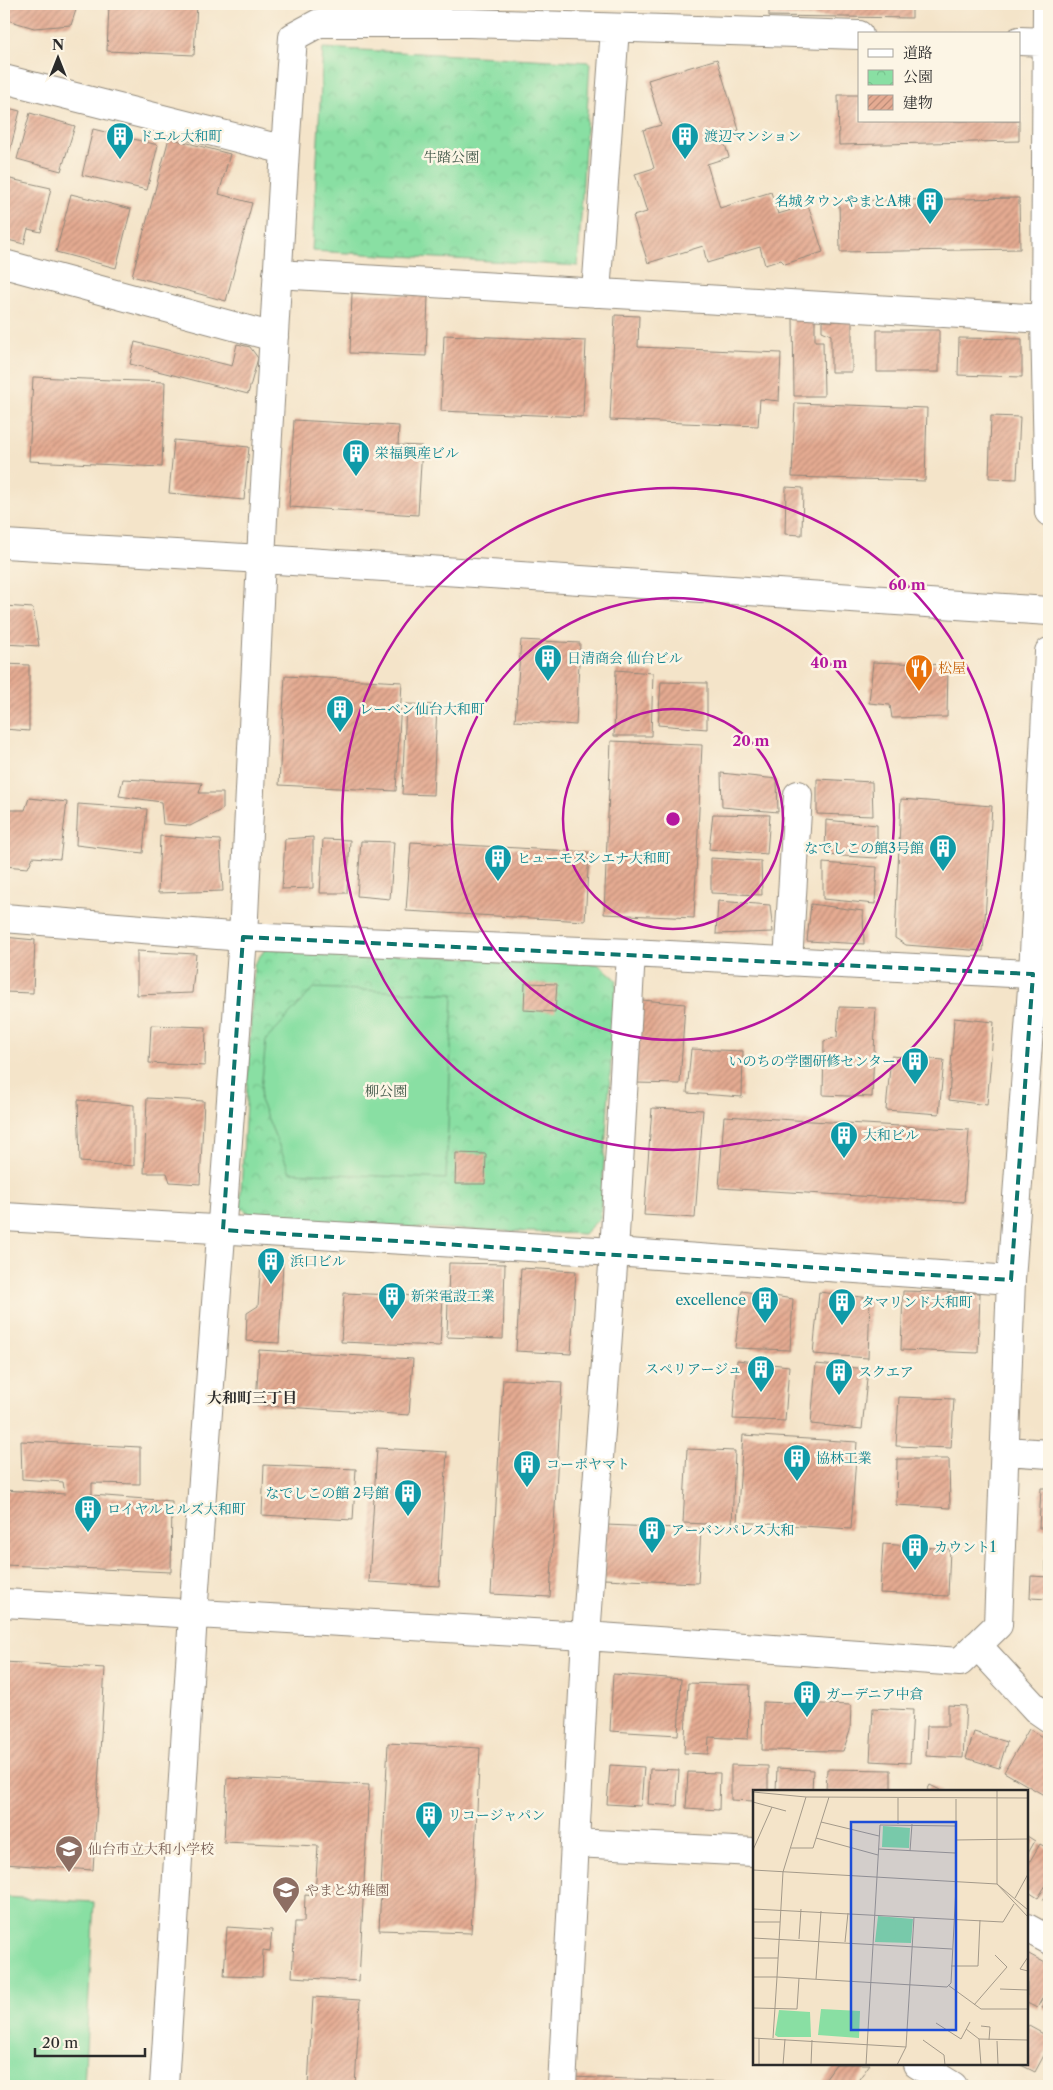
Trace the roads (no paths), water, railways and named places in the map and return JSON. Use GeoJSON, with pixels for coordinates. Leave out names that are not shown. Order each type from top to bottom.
{"type":"FeatureCollection","features":[{"type":"Feature","properties":{"kind":"street"},"geometry":{"type":"LineString","coordinates":[[1047,4],[1045,318],[1049,512]]}},
{"type":"Feature","properties":{"kind":"street"},"geometry":{"type":"LineString","coordinates":[[164,2086],[193,1615],[223,1230],[243,937],[274,337],[293,37],[318,23],[469,13],[615,28],[858,36]]}},
{"type":"Feature","properties":{"kind":"street"},"geometry":{"type":"LineString","coordinates":[[596,293],[615,28]]}},
{"type":"Feature","properties":{"kind":"street"},"geometry":{"type":"LineString","coordinates":[[1020,41],[1046,42]]}},
{"type":"Feature","properties":{"kind":"street"},"geometry":{"type":"LineString","coordinates":[[4,79],[285,150]]}},
{"type":"Feature","properties":{"kind":"street"},"geometry":{"type":"LineString","coordinates":[[4,264],[274,337]]}},
{"type":"Feature","properties":{"kind":"street"},"geometry":{"type":"LineString","coordinates":[[278,274],[1045,318]]}},
{"type":"Feature","properties":{"kind":"street"},"geometry":{"type":"LineString","coordinates":[[4,544],[262,559],[1049,611]]}},
{"type":"Feature","properties":{"kind":"street"},"geometry":{"type":"LineString","coordinates":[[4,1603],[586,1636],[960,1662],[998,1625],[1011,1280],[1041,975],[1049,652]]}},
{"type":"Feature","properties":{"kind":"street"},"geometry":{"type":"LineString","coordinates":[[788,962],[798,794]]}},
{"type":"Feature","properties":{"kind":"street"},"geometry":{"type":"LineString","coordinates":[[4,918],[243,937],[631,953],[1041,975]]}},
{"type":"Feature","properties":{"kind":"street"},"geometry":{"type":"LineString","coordinates":[[562,2086],[586,1636],[614,1252],[631,953]]}},
{"type":"Feature","properties":{"kind":"street"},"geometry":{"type":"LineString","coordinates":[[4,1217],[614,1252],[1011,1280]]}},
{"type":"Feature","properties":{"kind":"street"},"geometry":{"type":"LineString","coordinates":[[1004,1451],[1049,1454]]}},
{"type":"Feature","properties":{"kind":"street"},"geometry":{"type":"LineString","coordinates":[[978,1645],[1036,1709],[1049,1718]]}},
{"type":"Feature","properties":{"kind":"street"},"geometry":{"type":"LineString","coordinates":[[575,1843],[753,1852]]}},
{"type":"Feature","properties":{"kind":"street"},"geometry":{"type":"LineString","coordinates":[[1028,1929],[1049,1940]]}},
{"type":"Feature","properties":{"kind":"street"},"geometry":{"type":"LineString","coordinates":[[919,2065],[953,2086]]}},
{"type":"Feature","properties":{"kind":"place","name":"ドエル大和町"},"geometry":{"type":"Point","coordinates":[120,160]}},
{"type":"Feature","properties":{"kind":"place","name":"渡辺マンション"},"geometry":{"type":"Point","coordinates":[685,160]}},
{"type":"Feature","properties":{"kind":"place","name":"名城タウンやまとA棟"},"geometry":{"type":"Point","coordinates":[930,225]}},
{"type":"Feature","properties":{"kind":"place","name":"栄福興産ビル"},"geometry":{"type":"Point","coordinates":[356,477]}},
{"type":"Feature","properties":{"kind":"place","name":"日清商会 仙台ビル"},"geometry":{"type":"Point","coordinates":[548,682]}},
{"type":"Feature","properties":{"kind":"place","name":"松屋"},"geometry":{"type":"Point","coordinates":[919,692]}},
{"type":"Feature","properties":{"kind":"place","name":"レーベン仙台大和町"},"geometry":{"type":"Point","coordinates":[340,733]}},
{"type":"Feature","properties":{"kind":"place","name":"なでしこの館3号館"},"geometry":{"type":"Point","coordinates":[943,872]}},
{"type":"Feature","properties":{"kind":"place","name":"ヒューモスシエナ大和町"},"geometry":{"type":"Point","coordinates":[498,882]}},
{"type":"Feature","properties":{"kind":"place","name":"いのちの学園研修センター"},"geometry":{"type":"Point","coordinates":[915,1085]}},
{"type":"Feature","properties":{"kind":"place","name":"大和ビル"},"geometry":{"type":"Point","coordinates":[844,1159]}},
{"type":"Feature","properties":{"kind":"place","name":"浜口ビル"},"geometry":{"type":"Point","coordinates":[271,1285]}},
{"type":"Feature","properties":{"kind":"place","name":"新栄電設工業"},"geometry":{"type":"Point","coordinates":[392,1320]}},
{"type":"Feature","properties":{"kind":"place","name":"excellence"},"geometry":{"type":"Point","coordinates":[765,1324]}},
{"type":"Feature","properties":{"kind":"place","name":"タマリンド大和町"},"geometry":{"type":"Point","coordinates":[842,1326]}},
{"type":"Feature","properties":{"kind":"place","name":"スペリアージュ"},"geometry":{"type":"Point","coordinates":[761,1393]}},
{"type":"Feature","properties":{"kind":"place","name":"スクエア"},"geometry":{"type":"Point","coordinates":[839,1396]}},
{"type":"Feature","properties":{"kind":"place","name":"協林工業"},"geometry":{"type":"Point","coordinates":[797,1482]}},
{"type":"Feature","properties":{"kind":"place","name":"コーポヤマト"},"geometry":{"type":"Point","coordinates":[527,1488]}},
{"type":"Feature","properties":{"kind":"place","name":"なでしこの館 2号館"},"geometry":{"type":"Point","coordinates":[408,1517]}},
{"type":"Feature","properties":{"kind":"place","name":"ロイヤルヒルズ大和町"},"geometry":{"type":"Point","coordinates":[88,1533]}},
{"type":"Feature","properties":{"kind":"place","name":"アーバンパレス大和"},"geometry":{"type":"Point","coordinates":[652,1554]}},
{"type":"Feature","properties":{"kind":"place","name":"カウント1"},"geometry":{"type":"Point","coordinates":[915,1571]}},
{"type":"Feature","properties":{"kind":"place","name":"ガーデニア中倉"},"geometry":{"type":"Point","coordinates":[807,1718]}},
{"type":"Feature","properties":{"kind":"place","name":"リコージャパン"},"geometry":{"type":"Point","coordinates":[429,1839]}},
{"type":"Feature","properties":{"kind":"place","name":"仙台市立大和小学校"},"geometry":{"type":"Point","coordinates":[69,1873]}},
{"type":"Feature","properties":{"kind":"place","name":"やまと幼稚園"},"geometry":{"type":"Point","coordinates":[286,1914]}},
{"type":"Feature","properties":{"kind":"district","name":"大和町三丁目"},"geometry":{"type":"Point","coordinates":[252,1397]}},
{"type":"Feature","properties":{"kind":"park label","name":"牛踏公園"},"geometry":{"type":"Point","coordinates":[451,157]}},
{"type":"Feature","properties":{"kind":"park label","name":"柳公園"},"geometry":{"type":"Point","coordinates":[386,1091]}}]}
